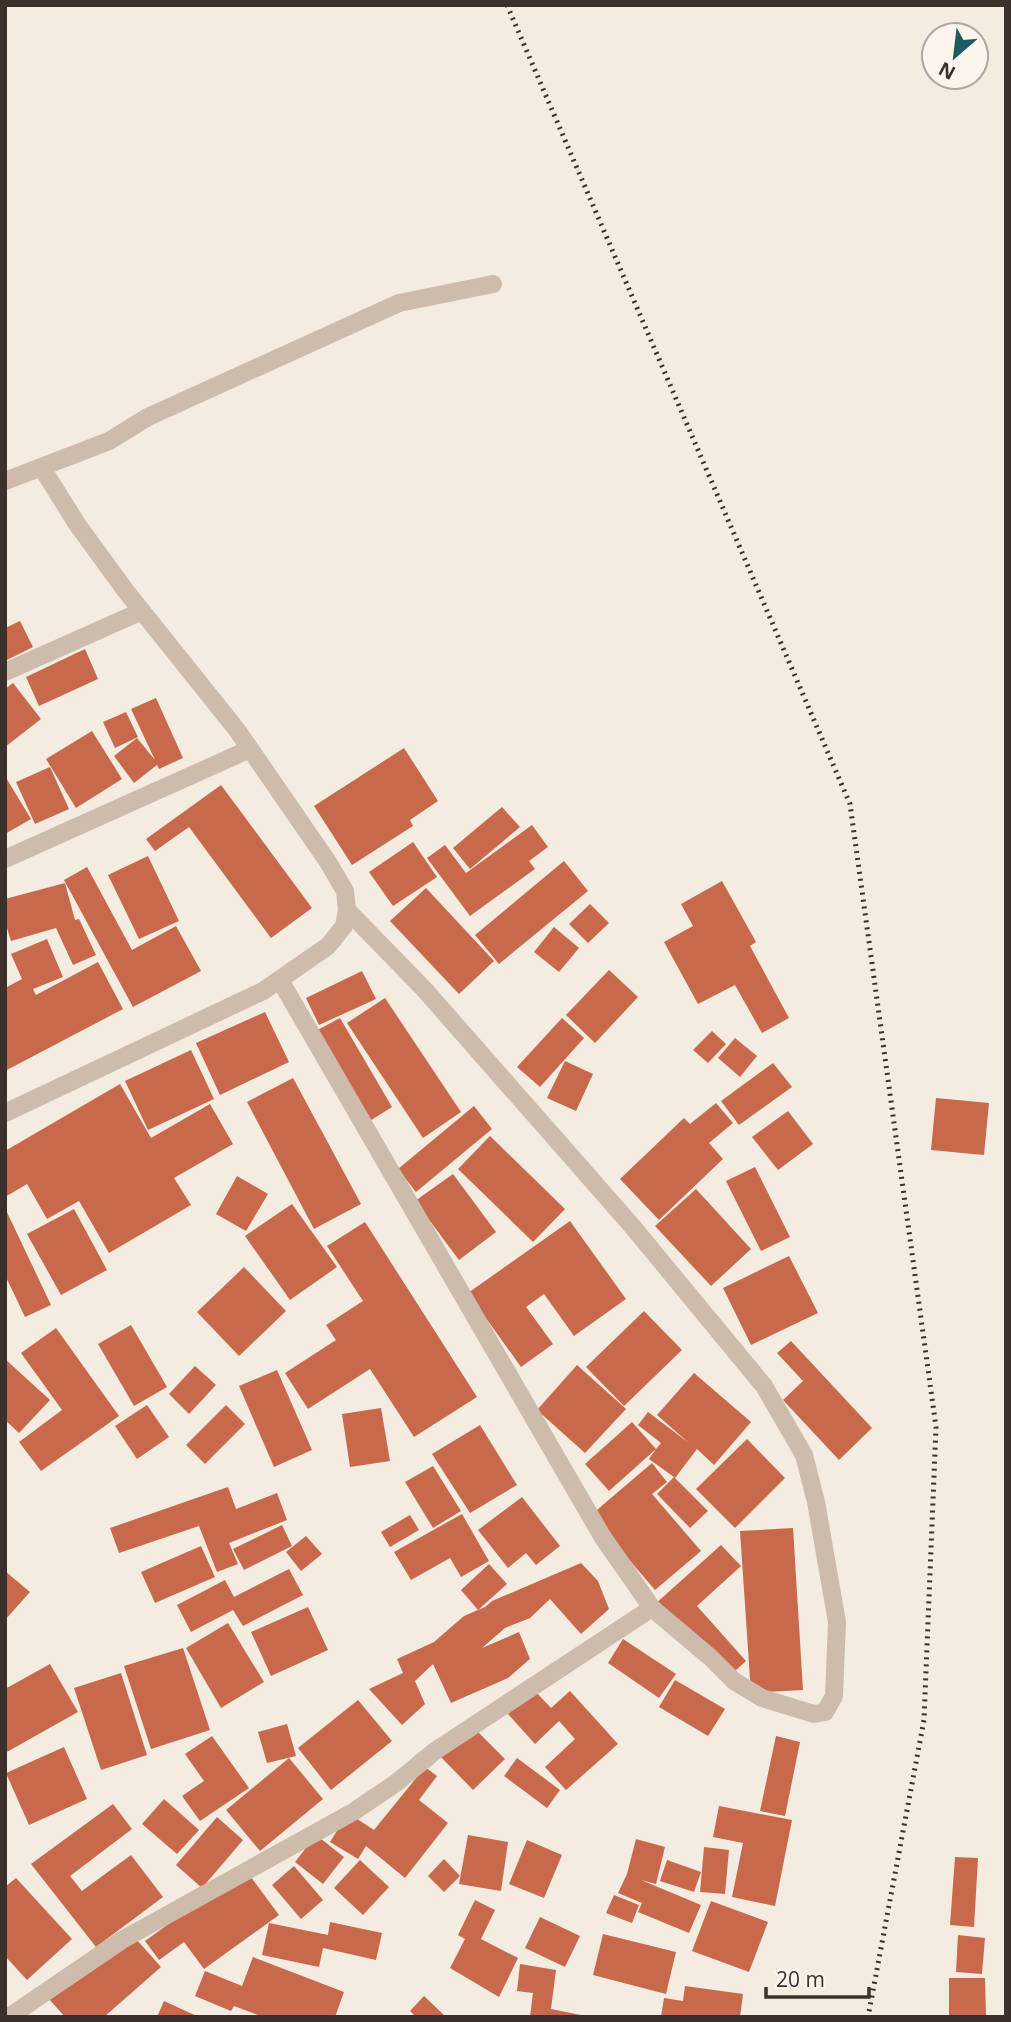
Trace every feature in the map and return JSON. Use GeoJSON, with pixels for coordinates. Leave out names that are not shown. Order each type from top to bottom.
{"type":"FeatureCollection","features":[{"type":"Feature","properties":{"kind":"street"},"geometry":{"type":"LineString","coordinates":[[5,481],[109,441],[148,418],[398,303],[493,284]]}},
{"type":"Feature","properties":{"kind":"street"},"geometry":{"type":"LineString","coordinates":[[5,1113],[263,991],[328,946],[344,926],[347,911],[345,891],[328,862],[250,749],[77,524],[41,468]]}},
{"type":"Feature","properties":{"kind":"street"},"geometry":{"type":"LineString","coordinates":[[5,672],[142,611]]}},
{"type":"Feature","properties":{"kind":"street"},"geometry":{"type":"LineString","coordinates":[[5,859],[250,749]]}},
{"type":"Feature","properties":{"kind":"street"},"geometry":{"type":"LineString","coordinates":[[280,980],[602,1536],[652,1608],[734,1681],[762,1698],[814,1714],[829,1709],[834,1696],[837,1622],[816,1502],[804,1455],[764,1386],[632,1226],[424,989],[347,911]]}},
{"type":"Feature","properties":{"kind":"street"},"geometry":{"type":"LineString","coordinates":[[9,2017],[122,1940],[353,1812],[396,1783],[435,1751],[652,1608]]}},
{"type":"Feature","properties":{"kind":"building"},"geometry":{"type":"Polygon","coordinates":[[[20,621],[33,647],[5,661],[5,628],[20,621]]]}},
{"type":"Feature","properties":{"kind":"building"},"geometry":{"type":"Polygon","coordinates":[[[85,649],[98,679],[39,706],[26,677],[85,649]]]}},
{"type":"Feature","properties":{"kind":"building"},"geometry":{"type":"Polygon","coordinates":[[[13,683],[41,719],[5,747],[5,689],[13,683]]]}},
{"type":"Feature","properties":{"kind":"building"},"geometry":{"type":"Polygon","coordinates":[[[156,698],[183,758],[159,769],[157,765],[134,783],[114,756],[137,738],[155,760],[131,709],[156,698]]]}},
{"type":"Feature","properties":{"kind":"building"},"geometry":{"type":"Polygon","coordinates":[[[126,712],[138,737],[115,748],[103,722],[126,712]]]}},
{"type":"Feature","properties":{"kind":"building"},"geometry":{"type":"Polygon","coordinates":[[[92,731],[122,779],[76,808],[46,759],[92,731]]]}},
{"type":"Feature","properties":{"kind":"building"},"geometry":{"type":"Polygon","coordinates":[[[404,748],[438,801],[410,820],[413,826],[352,865],[314,806],[404,748]]]}},
{"type":"Feature","properties":{"kind":"building"},"geometry":{"type":"Polygon","coordinates":[[[50,767],[69,809],[35,824],[16,782],[50,767]]]}},
{"type":"Feature","properties":{"kind":"building"},"geometry":{"type":"Polygon","coordinates":[[[5,776],[31,819],[5,834],[5,776]]]}},
{"type":"Feature","properties":{"kind":"building"},"geometry":{"type":"Polygon","coordinates":[[[221,785],[312,908],[271,938],[189,827],[155,851],[146,839],[221,785]]]}},
{"type":"Feature","properties":{"kind":"building"},"geometry":{"type":"Polygon","coordinates":[[[502,807],[520,827],[470,869],[453,848],[502,807]]]}},
{"type":"Feature","properties":{"kind":"building"},"geometry":{"type":"Polygon","coordinates":[[[532,825],[548,847],[529,861],[535,869],[470,916],[427,858],[445,845],[466,873],[532,825]]]}},
{"type":"Feature","properties":{"kind":"building"},"geometry":{"type":"Polygon","coordinates":[[[413,842],[437,877],[393,906],[369,872],[413,842]]]}},
{"type":"Feature","properties":{"kind":"building"},"geometry":{"type":"Polygon","coordinates":[[[148,856],[179,921],[139,939],[108,875],[148,856]]]}},
{"type":"Feature","properties":{"kind":"building"},"geometry":{"type":"Polygon","coordinates":[[[564,861],[588,891],[499,964],[475,935],[564,861]]]}},
{"type":"Feature","properties":{"kind":"building"},"geometry":{"type":"Polygon","coordinates":[[[87,867],[132,950],[176,926],[201,971],[133,1007],[64,880],[87,867]]]}},
{"type":"Feature","properties":{"kind":"building"},"geometry":{"type":"Polygon","coordinates":[[[722,881],[756,942],[750,946],[789,1018],[762,1033],[735,985],[698,1004],[664,942],[693,926],[681,904],[722,881]]]}},
{"type":"Feature","properties":{"kind":"building"},"geometry":{"type":"Polygon","coordinates":[[[65,883],[75,920],[79,919],[96,955],[73,965],[56,928],[11,941],[5,922],[5,899],[65,883]]]}},
{"type":"Feature","properties":{"kind":"building"},"geometry":{"type":"Polygon","coordinates":[[[426,888],[494,961],[459,994],[390,921],[426,888]]]}},
{"type":"Feature","properties":{"kind":"building"},"geometry":{"type":"Polygon","coordinates":[[[590,904],[609,923],[588,943],[569,924],[590,904]]]}},
{"type":"Feature","properties":{"kind":"building"},"geometry":{"type":"Polygon","coordinates":[[[554,927],[579,948],[559,972],[534,952],[554,927]]]}},
{"type":"Feature","properties":{"kind":"building"},"geometry":{"type":"Polygon","coordinates":[[[47,939],[63,977],[33,989],[36,995],[98,962],[123,1009],[5,1071],[5,988],[22,979],[11,954],[47,939]]]}},
{"type":"Feature","properties":{"kind":"building"},"geometry":{"type":"Polygon","coordinates":[[[609,970],[638,997],[595,1043],[566,1015],[609,970]]]}},
{"type":"Feature","properties":{"kind":"building"},"geometry":{"type":"Polygon","coordinates":[[[362,971],[376,999],[319,1025],[306,998],[362,971]]]}},
{"type":"Feature","properties":{"kind":"building"},"geometry":{"type":"Polygon","coordinates":[[[385,998],[461,1112],[423,1138],[347,1023],[385,998]]]}},
{"type":"Feature","properties":{"kind":"building"},"geometry":{"type":"Polygon","coordinates":[[[265,1012],[289,1062],[220,1095],[196,1043],[265,1012]]]}},
{"type":"Feature","properties":{"kind":"building"},"geometry":{"type":"Polygon","coordinates":[[[340,1018],[392,1107],[365,1124],[312,1033],[340,1018]]]}},
{"type":"Feature","properties":{"kind":"building"},"geometry":{"type":"Polygon","coordinates":[[[562,1018],[584,1038],[540,1087],[517,1067],[562,1018]]]}},
{"type":"Feature","properties":{"kind":"building"},"geometry":{"type":"Polygon","coordinates":[[[712,1031],[726,1044],[708,1063],[693,1050],[712,1031]]]}},
{"type":"Feature","properties":{"kind":"building"},"geometry":{"type":"Polygon","coordinates":[[[735,1038],[757,1056],[740,1077],[718,1058],[735,1038]]]}},
{"type":"Feature","properties":{"kind":"building"},"geometry":{"type":"Polygon","coordinates":[[[191,1050],[214,1099],[148,1130],[125,1081],[191,1050]]]}},
{"type":"Feature","properties":{"kind":"building"},"geometry":{"type":"Polygon","coordinates":[[[565,1061],[593,1074],[576,1111],[547,1098],[565,1061]]]}},
{"type":"Feature","properties":{"kind":"building"},"geometry":{"type":"Polygon","coordinates":[[[773,1063],[792,1087],[739,1125],[721,1101],[773,1063]]]}},
{"type":"Feature","properties":{"kind":"building"},"geometry":{"type":"Polygon","coordinates":[[[293,1078],[361,1204],[314,1229],[247,1102],[293,1078]]]}},
{"type":"Feature","properties":{"kind":"building"},"geometry":{"type":"Polygon","coordinates":[[[120,1084],[151,1138],[210,1104],[233,1144],[174,1178],[191,1205],[109,1253],[79,1201],[47,1219],[27,1184],[5,1197],[5,1151],[120,1084]]]}},
{"type":"Feature","properties":{"kind":"building"},"geometry":{"type":"Polygon","coordinates":[[[936,1098],[989,1103],[984,1155],[931,1150],[936,1098]]]}},
{"type":"Feature","properties":{"kind":"building"},"geometry":{"type":"Polygon","coordinates":[[[716,1103],[733,1123],[709,1143],[723,1159],[659,1220],[620,1179],[684,1118],[690,1124],[716,1103]]]}},
{"type":"Feature","properties":{"kind":"building"},"geometry":{"type":"Polygon","coordinates":[[[474,1106],[492,1129],[416,1192],[398,1169],[474,1106]]]}},
{"type":"Feature","properties":{"kind":"building"},"geometry":{"type":"Polygon","coordinates":[[[788,1111],[813,1144],[778,1170],[752,1137],[788,1111]]]}},
{"type":"Feature","properties":{"kind":"building"},"geometry":{"type":"Polygon","coordinates":[[[490,1136],[565,1209],[533,1242],[458,1169],[490,1136]]]}},
{"type":"Feature","properties":{"kind":"building"},"geometry":{"type":"Polygon","coordinates":[[[755,1167],[790,1237],[761,1251],[726,1181],[755,1167]]]}},
{"type":"Feature","properties":{"kind":"building"},"geometry":{"type":"Polygon","coordinates":[[[453,1174],[496,1232],[459,1260],[415,1201],[453,1174]]]}},
{"type":"Feature","properties":{"kind":"building"},"geometry":{"type":"Polygon","coordinates":[[[237,1176],[268,1194],[246,1231],[216,1214],[237,1176]]]}},
{"type":"Feature","properties":{"kind":"building"},"geometry":{"type":"Polygon","coordinates":[[[696,1189],[751,1249],[711,1286],[655,1226],[696,1189]]]}},
{"type":"Feature","properties":{"kind":"building"},"geometry":{"type":"Polygon","coordinates":[[[292,1204],[337,1267],[290,1300],[245,1236],[292,1204]]]}},
{"type":"Feature","properties":{"kind":"building"},"geometry":{"type":"Polygon","coordinates":[[[5,1208],[51,1305],[25,1317],[5,1275],[5,1208]]]}},
{"type":"Feature","properties":{"kind":"building"},"geometry":{"type":"Polygon","coordinates":[[[74,1209],[107,1270],[61,1295],[27,1234],[74,1209]]]}},
{"type":"Feature","properties":{"kind":"building"},"geometry":{"type":"Polygon","coordinates":[[[570,1221],[626,1299],[574,1336],[544,1294],[526,1307],[553,1344],[521,1367],[468,1293],[570,1221]]]}},
{"type":"Feature","properties":{"kind":"building"},"geometry":{"type":"Polygon","coordinates":[[[365,1222],[477,1397],[414,1437],[370,1369],[308,1409],[285,1373],[336,1340],[326,1325],[363,1301],[327,1246],[365,1222]]]}},
{"type":"Feature","properties":{"kind":"building"},"geometry":{"type":"Polygon","coordinates":[[[789,1256],[818,1313],[751,1345],[723,1288],[789,1256]]]}},
{"type":"Feature","properties":{"kind":"building"},"geometry":{"type":"Polygon","coordinates":[[[244,1267],[286,1311],[239,1356],[197,1312],[244,1267]]]}},
{"type":"Feature","properties":{"kind":"building"},"geometry":{"type":"Polygon","coordinates":[[[644,1311],[682,1350],[624,1406],[586,1367],[644,1311]]]}},
{"type":"Feature","properties":{"kind":"building"},"geometry":{"type":"Polygon","coordinates":[[[131,1325],[167,1387],[134,1406],[98,1344],[131,1325]]]}},
{"type":"Feature","properties":{"kind":"building"},"geometry":{"type":"Polygon","coordinates":[[[56,1328],[119,1416],[41,1471],[19,1442],[62,1410],[21,1353],[56,1328]]]}},
{"type":"Feature","properties":{"kind":"building"},"geometry":{"type":"Polygon","coordinates":[[[791,1341],[872,1428],[839,1460],[783,1400],[803,1381],[777,1353],[791,1341]]]}},
{"type":"Feature","properties":{"kind":"building"},"geometry":{"type":"Polygon","coordinates":[[[5,1359],[50,1400],[19,1433],[5,1420],[5,1359]]]}},
{"type":"Feature","properties":{"kind":"building"},"geometry":{"type":"Polygon","coordinates":[[[577,1365],[626,1409],[585,1453],[537,1410],[577,1365]]]}},
{"type":"Feature","properties":{"kind":"building"},"geometry":{"type":"Polygon","coordinates":[[[195,1366],[216,1385],[189,1414],[169,1394],[195,1366]]]}},
{"type":"Feature","properties":{"kind":"building"},"geometry":{"type":"Polygon","coordinates":[[[277,1370],[312,1450],[274,1467],[239,1386],[277,1370]]]}},
{"type":"Feature","properties":{"kind":"building"},"geometry":{"type":"Polygon","coordinates":[[[694,1373],[751,1422],[714,1465],[697,1449],[675,1478],[708,1511],[690,1528],[657,1494],[674,1477],[649,1459],[661,1443],[638,1425],[648,1412],[689,1443],[657,1415],[694,1373]]]}},
{"type":"Feature","properties":{"kind":"building"},"geometry":{"type":"Polygon","coordinates":[[[147,1405],[169,1437],[137,1459],[115,1426],[147,1405]]]}},
{"type":"Feature","properties":{"kind":"building"},"geometry":{"type":"Polygon","coordinates":[[[226,1405],[245,1424],[205,1464],[186,1445],[226,1405]]]}},
{"type":"Feature","properties":{"kind":"building"},"geometry":{"type":"Polygon","coordinates":[[[381,1408],[390,1461],[350,1467],[342,1414],[381,1408]]]}},
{"type":"Feature","properties":{"kind":"building"},"geometry":{"type":"Polygon","coordinates":[[[632,1422],[656,1449],[609,1491],[585,1464],[632,1422]]]}},
{"type":"Feature","properties":{"kind":"building"},"geometry":{"type":"Polygon","coordinates":[[[480,1425],[517,1485],[470,1513],[432,1454],[480,1425]]]}},
{"type":"Feature","properties":{"kind":"building"},"geometry":{"type":"Polygon","coordinates":[[[747,1439],[785,1478],[735,1528],[696,1489],[747,1439]]]}},
{"type":"Feature","properties":{"kind":"building"},"geometry":{"type":"Polygon","coordinates":[[[652,1463],[667,1482],[652,1494],[701,1551],[655,1590],[591,1515],[652,1463]]]}},
{"type":"Feature","properties":{"kind":"building"},"geometry":{"type":"Polygon","coordinates":[[[433,1466],[461,1511],[433,1528],[405,1482],[433,1466]]]}},
{"type":"Feature","properties":{"kind":"building"},"geometry":{"type":"Polygon","coordinates":[[[228,1487],[236,1509],[277,1493],[287,1520],[229,1543],[238,1564],[217,1572],[199,1526],[119,1553],[110,1528],[228,1487]]]}},
{"type":"Feature","properties":{"kind":"building"},"geometry":{"type":"Polygon","coordinates":[[[522,1497],[560,1546],[536,1565],[526,1553],[508,1568],[478,1530],[522,1497]]]}},
{"type":"Feature","properties":{"kind":"building"},"geometry":{"type":"Polygon","coordinates":[[[462,1514],[489,1561],[461,1577],[450,1558],[411,1580],[394,1552],[462,1514]]]}},
{"type":"Feature","properties":{"kind":"building"},"geometry":{"type":"Polygon","coordinates":[[[410,1515],[419,1530],[390,1547],[381,1532],[410,1515]]]}},
{"type":"Feature","properties":{"kind":"building"},"geometry":{"type":"Polygon","coordinates":[[[282,1525],[292,1546],[244,1570],[233,1549],[282,1525]]]}},
{"type":"Feature","properties":{"kind":"building"},"geometry":{"type":"Polygon","coordinates":[[[793,1528],[803,1690],[751,1693],[740,1531],[793,1528]]]}},
{"type":"Feature","properties":{"kind":"building"},"geometry":{"type":"Polygon","coordinates":[[[306,1536],[322,1554],[301,1571],[286,1552],[306,1536]]]}},
{"type":"Feature","properties":{"kind":"building"},"geometry":{"type":"Polygon","coordinates":[[[721,1545],[741,1566],[697,1606],[746,1661],[724,1681],[654,1605],[721,1545]]]}},
{"type":"Feature","properties":{"kind":"building"},"geometry":{"type":"Polygon","coordinates":[[[201,1546],[215,1577],[155,1603],[141,1572],[201,1546]]]}},
{"type":"Feature","properties":{"kind":"building"},"geometry":{"type":"Polygon","coordinates":[[[581,1563],[598,1581],[609,1609],[581,1634],[550,1599],[530,1618],[505,1628],[482,1648],[519,1632],[530,1659],[508,1678],[451,1703],[433,1664],[415,1681],[425,1704],[402,1725],[369,1689],[403,1673],[397,1659],[434,1642],[464,1616],[492,1601],[581,1563]]]}},
{"type":"Feature","properties":{"kind":"building"},"geometry":{"type":"Polygon","coordinates":[[[489,1564],[507,1584],[478,1610],[461,1590],[489,1564]]]}},
{"type":"Feature","properties":{"kind":"building"},"geometry":{"type":"Polygon","coordinates":[[[289,1569],[303,1595],[243,1626],[233,1610],[191,1632],[177,1605],[225,1580],[234,1597],[289,1569]]]}},
{"type":"Feature","properties":{"kind":"building"},"geometry":{"type":"Polygon","coordinates":[[[5,1571],[30,1592],[5,1620],[5,1571]]]}},
{"type":"Feature","properties":{"kind":"building"},"geometry":{"type":"Polygon","coordinates":[[[308,1607],[328,1650],[271,1676],[251,1632],[308,1607]]]}},
{"type":"Feature","properties":{"kind":"building"},"geometry":{"type":"Polygon","coordinates":[[[228,1623],[264,1682],[221,1708],[186,1648],[228,1623]]]}},
{"type":"Feature","properties":{"kind":"building"},"geometry":{"type":"Polygon","coordinates":[[[623,1639],[676,1674],[659,1698],[608,1663],[623,1639]]]}},
{"type":"Feature","properties":{"kind":"building"},"geometry":{"type":"Polygon","coordinates":[[[183,1648],[210,1730],[151,1749],[124,1666],[183,1648]]]}},
{"type":"Feature","properties":{"kind":"building"},"geometry":{"type":"Polygon","coordinates":[[[50,1664],[78,1712],[5,1753],[5,1689],[50,1664]]]}},
{"type":"Feature","properties":{"kind":"building"},"geometry":{"type":"Polygon","coordinates":[[[121,1673],[147,1755],[101,1770],[74,1688],[121,1673]]]}},
{"type":"Feature","properties":{"kind":"building"},"geometry":{"type":"Polygon","coordinates":[[[675,1680],[725,1709],[708,1736],[659,1707],[675,1680]]]}},
{"type":"Feature","properties":{"kind":"building"},"geometry":{"type":"Polygon","coordinates":[[[534,1690],[551,1708],[570,1691],[618,1744],[566,1790],[545,1767],[575,1739],[559,1721],[535,1744],[508,1714],[534,1690]]]}},
{"type":"Feature","properties":{"kind":"building"},"geometry":{"type":"Polygon","coordinates":[[[358,1700],[392,1741],[331,1790],[298,1748],[358,1700]]]}},
{"type":"Feature","properties":{"kind":"building"},"geometry":{"type":"Polygon","coordinates":[[[469,1723],[505,1759],[473,1790],[438,1754],[469,1723]]]}},
{"type":"Feature","properties":{"kind":"building"},"geometry":{"type":"Polygon","coordinates":[[[287,1724],[296,1756],[267,1763],[258,1732],[287,1724]]]}},
{"type":"Feature","properties":{"kind":"building"},"geometry":{"type":"Polygon","coordinates":[[[212,1736],[249,1788],[200,1821],[182,1796],[204,1781],[185,1754],[212,1736]]]}},
{"type":"Feature","properties":{"kind":"building"},"geometry":{"type":"Polygon","coordinates":[[[776,1736],[800,1742],[785,1816],[760,1811],[776,1736]]]}},
{"type":"Feature","properties":{"kind":"building"},"geometry":{"type":"Polygon","coordinates":[[[64,1747],[87,1799],[29,1825],[6,1773],[64,1747]]]}},
{"type":"Feature","properties":{"kind":"building"},"geometry":{"type":"Polygon","coordinates":[[[289,1758],[323,1799],[260,1851],[226,1810],[289,1758]]]}},
{"type":"Feature","properties":{"kind":"building"},"geometry":{"type":"Polygon","coordinates":[[[517,1758],[560,1790],[547,1808],[504,1776],[517,1758]]]}},
{"type":"Feature","properties":{"kind":"building"},"geometry":{"type":"Polygon","coordinates":[[[425,1767],[437,1776],[419,1800],[448,1823],[405,1878],[366,1846],[358,1859],[330,1842],[348,1813],[374,1830],[425,1767]]]}},
{"type":"Feature","properties":{"kind":"building"},"geometry":{"type":"Polygon","coordinates":[[[164,1799],[199,1830],[177,1854],[142,1824],[164,1799]]]}},
{"type":"Feature","properties":{"kind":"building"},"geometry":{"type":"Polygon","coordinates":[[[113,1804],[132,1829],[70,1876],[82,1891],[131,1855],[163,1897],[96,1947],[31,1864],[113,1804]]]}},
{"type":"Feature","properties":{"kind":"building"},"geometry":{"type":"Polygon","coordinates":[[[719,1806],[792,1820],[775,1906],[732,1897],[743,1843],[713,1837],[719,1806]]]}},
{"type":"Feature","properties":{"kind":"building"},"geometry":{"type":"Polygon","coordinates":[[[217,1817],[243,1840],[202,1888],[176,1865],[217,1817]]]}},
{"type":"Feature","properties":{"kind":"building"},"geometry":{"type":"Polygon","coordinates":[[[316,1835],[344,1857],[323,1884],[295,1862],[316,1835]]]}},
{"type":"Feature","properties":{"kind":"building"},"geometry":{"type":"Polygon","coordinates":[[[468,1835],[508,1842],[501,1891],[459,1884],[468,1835]]]}},
{"type":"Feature","properties":{"kind":"building"},"geometry":{"type":"Polygon","coordinates":[[[636,1839],[665,1847],[656,1884],[641,1880],[701,1905],[689,1933],[638,1912],[642,1903],[618,1893],[627,1874],[636,1839]]]}},
{"type":"Feature","properties":{"kind":"building"},"geometry":{"type":"Polygon","coordinates":[[[527,1840],[562,1855],[544,1898],[509,1884],[527,1840]]]}},
{"type":"Feature","properties":{"kind":"building"},"geometry":{"type":"Polygon","coordinates":[[[704,1847],[729,1850],[725,1894],[700,1892],[704,1847]]]}},
{"type":"Feature","properties":{"kind":"building"},"geometry":{"type":"Polygon","coordinates":[[[955,1857],[978,1858],[974,1927],[950,1925],[955,1857]]]}},
{"type":"Feature","properties":{"kind":"building"},"geometry":{"type":"Polygon","coordinates":[[[444,1859],[460,1876],[444,1892],[428,1876],[444,1859]]]}},
{"type":"Feature","properties":{"kind":"building"},"geometry":{"type":"Polygon","coordinates":[[[360,1860],[389,1887],[363,1915],[334,1888],[360,1860]]]}},
{"type":"Feature","properties":{"kind":"building"},"geometry":{"type":"Polygon","coordinates":[[[667,1860],[701,1872],[694,1892],[660,1881],[667,1860]]]}},
{"type":"Feature","properties":{"kind":"building"},"geometry":{"type":"Polygon","coordinates":[[[294,1866],[323,1900],[301,1919],[272,1885],[294,1866]]]}},
{"type":"Feature","properties":{"kind":"building"},"geometry":{"type":"Polygon","coordinates":[[[245,1869],[279,1915],[204,1969],[184,1942],[159,1960],[145,1941],[245,1869]]]}},
{"type":"Feature","properties":{"kind":"building"},"geometry":{"type":"Polygon","coordinates":[[[16,1878],[72,1939],[27,1980],[5,1956],[5,1887],[16,1878]]]}},
{"type":"Feature","properties":{"kind":"building"},"geometry":{"type":"Polygon","coordinates":[[[614,1895],[639,1905],[632,1923],[606,1913],[614,1895]]]}},
{"type":"Feature","properties":{"kind":"building"},"geometry":{"type":"Polygon","coordinates":[[[475,1900],[495,1910],[481,1939],[518,1958],[499,1997],[450,1968],[465,1939],[458,1935],[475,1900]]]}},
{"type":"Feature","properties":{"kind":"building"},"geometry":{"type":"Polygon","coordinates":[[[711,1901],[768,1922],[749,1972],[692,1951],[711,1901]]]}},
{"type":"Feature","properties":{"kind":"building"},"geometry":{"type":"Polygon","coordinates":[[[540,1917],[580,1936],[565,1967],[525,1948],[540,1917]]]}},
{"type":"Feature","properties":{"kind":"building"},"geometry":{"type":"Polygon","coordinates":[[[330,1922],[382,1933],[376,1960],[323,1948],[319,1967],[262,1955],[269,1923],[328,1935],[330,1922]]]}},
{"type":"Feature","properties":{"kind":"building"},"geometry":{"type":"Polygon","coordinates":[[[128,1930],[161,1967],[104,2017],[65,2017],[49,1999],[128,1930]]]}},
{"type":"Feature","properties":{"kind":"building"},"geometry":{"type":"Polygon","coordinates":[[[603,1934],[676,1952],[666,1994],[593,1975],[603,1934]]]}},
{"type":"Feature","properties":{"kind":"building"},"geometry":{"type":"Polygon","coordinates":[[[958,1935],[985,1938],[982,1974],[956,1972],[958,1935]]]}},
{"type":"Feature","properties":{"kind":"building"},"geometry":{"type":"Polygon","coordinates":[[[253,1957],[344,1992],[335,2017],[263,2017],[234,2006],[231,2011],[195,1996],[205,1971],[242,1986],[253,1957]]]}},
{"type":"Feature","properties":{"kind":"building"},"geometry":{"type":"Polygon","coordinates":[[[520,1964],[556,1970],[551,2009],[591,2017],[530,2017],[533,1993],[517,1991],[520,1964]]]}},
{"type":"Feature","properties":{"kind":"building"},"geometry":{"type":"Polygon","coordinates":[[[949,1978],[985,1978],[986,2017],[949,2017],[949,1978]]]}},
{"type":"Feature","properties":{"kind":"building"},"geometry":{"type":"Polygon","coordinates":[[[685,1986],[743,1994],[740,2017],[661,2017],[664,1998],[683,2001],[685,1986]]]}},
{"type":"Feature","properties":{"kind":"building"},"geometry":{"type":"Polygon","coordinates":[[[424,1996],[446,2017],[416,2017],[410,2011],[424,1996]]]}},
{"type":"Feature","properties":{"kind":"building"},"geometry":{"type":"Polygon","coordinates":[[[164,2001],[199,2017],[157,2017],[164,2001]]]}},
{"type":"Feature","properties":{"kind":"railway"},"geometry":{"type":"LineString","coordinates":[[507,5],[850,804],[936,1427],[924,1720],[868,2017]]}}]}
